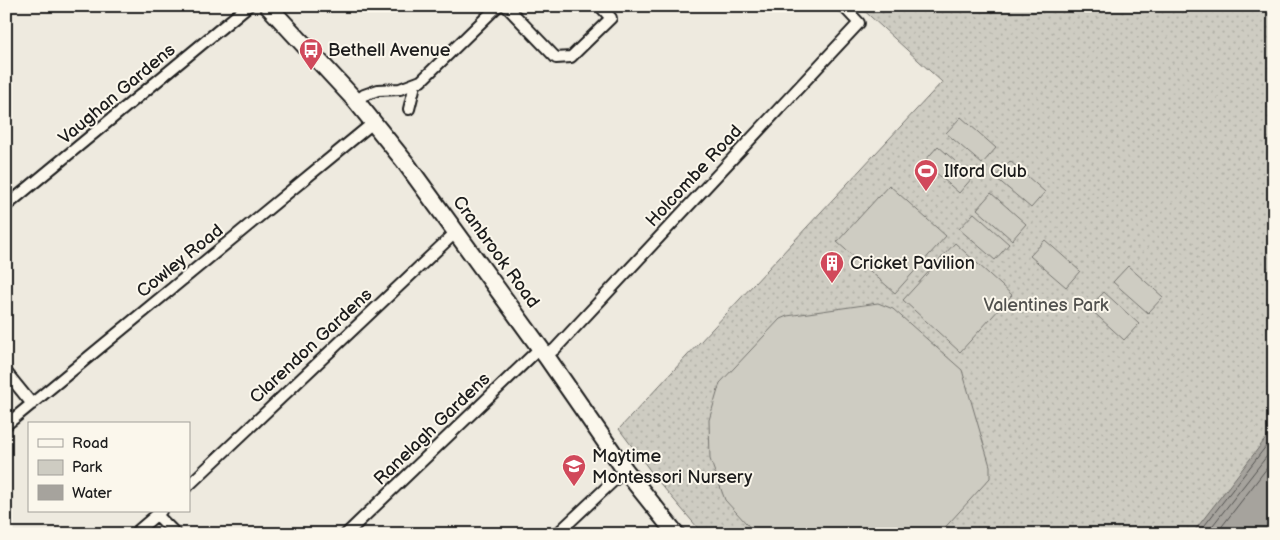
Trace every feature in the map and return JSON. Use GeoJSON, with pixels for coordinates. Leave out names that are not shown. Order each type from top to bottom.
{"type":"FeatureCollection","features":[{"type":"Feature","properties":{"kind":"main road","name":"Cranbrook Road"},"geometry":{"type":"LineString","coordinates":[[268,6],[374,122],[543,352],[625,470],[676,534]]}},
{"type":"Feature","properties":{"kind":"street","name":"Vaughan Gardens"},"geometry":{"type":"LineString","coordinates":[[6,206],[248,6]]}},
{"type":"Feature","properties":{"kind":"street"},"geometry":{"type":"LineString","coordinates":[[356,101],[364,95],[378,90],[400,89],[415,84],[498,6]]}},
{"type":"Feature","properties":{"kind":"street"},"geometry":{"type":"LineString","coordinates":[[506,6],[556,58],[571,57],[611,18],[600,6]]}},
{"type":"Feature","properties":{"kind":"street","name":"Holcombe Road"},"geometry":{"type":"LineString","coordinates":[[543,352],[860,22],[843,6]]}},
{"type":"Feature","properties":{"kind":"street"},"geometry":{"type":"LineString","coordinates":[[409,109],[415,84]]}},
{"type":"Feature","properties":{"kind":"street","name":"Cowley Road"},"geometry":{"type":"LineString","coordinates":[[6,425],[374,122]]}},
{"type":"Feature","properties":{"kind":"street","name":"Clarendon Gardens"},"geometry":{"type":"LineString","coordinates":[[190,484],[456,232]]}},
{"type":"Feature","properties":{"kind":"street","name":"Ranelagh Gardens"},"geometry":{"type":"LineString","coordinates":[[346,534],[543,352]]}},
{"type":"Feature","properties":{"kind":"street"},"geometry":{"type":"LineString","coordinates":[[6,372],[32,404]]}},
{"type":"Feature","properties":{"kind":"street"},"geometry":{"type":"LineString","coordinates":[[557,534],[625,470]]}},
{"type":"Feature","properties":{"kind":"street"},"geometry":{"type":"LineString","coordinates":[[134,534],[159,513],[176,534]]}},
{"type":"Feature","properties":{"kind":"green space","name":"Valentines Park"},"geometry":{"type":"Polygon","coordinates":[[[859,6],[1274,6],[1274,534],[703,534],[658,481],[619,429],[942,82],[859,6]]]}},
{"type":"Feature","properties":{"kind":"green space"},"geometry":{"type":"Polygon","coordinates":[[[961,117],[996,148],[982,164],[946,133],[961,117]]]}},
{"type":"Feature","properties":{"kind":"green space"},"geometry":{"type":"Polygon","coordinates":[[[938,146],[973,177],[959,193],[924,162],[938,146]]]}},
{"type":"Feature","properties":{"kind":"green space"},"geometry":{"type":"Polygon","coordinates":[[[1010,161],[1045,192],[1031,208],[995,177],[1010,161]]]}},
{"type":"Feature","properties":{"kind":"green space"},"geometry":{"type":"Polygon","coordinates":[[[889,185],[946,236],[895,293],[837,242],[889,185]]]}},
{"type":"Feature","properties":{"kind":"green space"},"geometry":{"type":"Polygon","coordinates":[[[991,193],[1026,224],[1012,240],[977,209],[991,193]]]}},
{"type":"Feature","properties":{"kind":"green space"},"geometry":{"type":"Polygon","coordinates":[[[974,213],[1009,244],[995,260],[959,229],[974,213]]]}},
{"type":"Feature","properties":{"kind":"green space"},"geometry":{"type":"Polygon","coordinates":[[[1045,240],[1080,271],[1066,287],[1030,256],[1045,240]]]}},
{"type":"Feature","properties":{"kind":"green space"},"geometry":{"type":"Polygon","coordinates":[[[955,243],[1012,295],[960,352],[903,300],[955,243]]]}},
{"type":"Feature","properties":{"kind":"green space"},"geometry":{"type":"Polygon","coordinates":[[[1128,266],[1163,297],[1148,313],[1113,282],[1128,266]]]}},
{"type":"Feature","properties":{"kind":"green space"},"geometry":{"type":"Polygon","coordinates":[[[1104,292],[1139,324],[1124,340],[1089,308],[1104,292]]]}},
{"type":"Feature","properties":{"kind":"green space"},"geometry":{"type":"Polygon","coordinates":[[[878,303],[893,309],[962,370],[990,466],[990,478],[939,534],[756,534],[725,500],[710,459],[709,420],[720,383],[780,319],[787,316],[878,303]]]}},
{"type":"Feature","properties":{"kind":"water"},"geometry":{"type":"Polygon","coordinates":[[[1274,428],[1274,534],[1192,534],[1274,428]]]}},
{"type":"Feature","properties":{"kind":"place","name":"Bethell Avenue"},"geometry":{"type":"Point","coordinates":[311,71]}},
{"type":"Feature","properties":{"kind":"place","name":"Ilford Club"},"geometry":{"type":"Point","coordinates":[926,192]}},
{"type":"Feature","properties":{"kind":"place","name":"Cricket Pavilion"},"geometry":{"type":"Point","coordinates":[832,284]}},
{"type":"Feature","properties":{"kind":"place","name":"Maytime Montessori Nursery"},"geometry":{"type":"Point","coordinates":[574,487]}}]}
